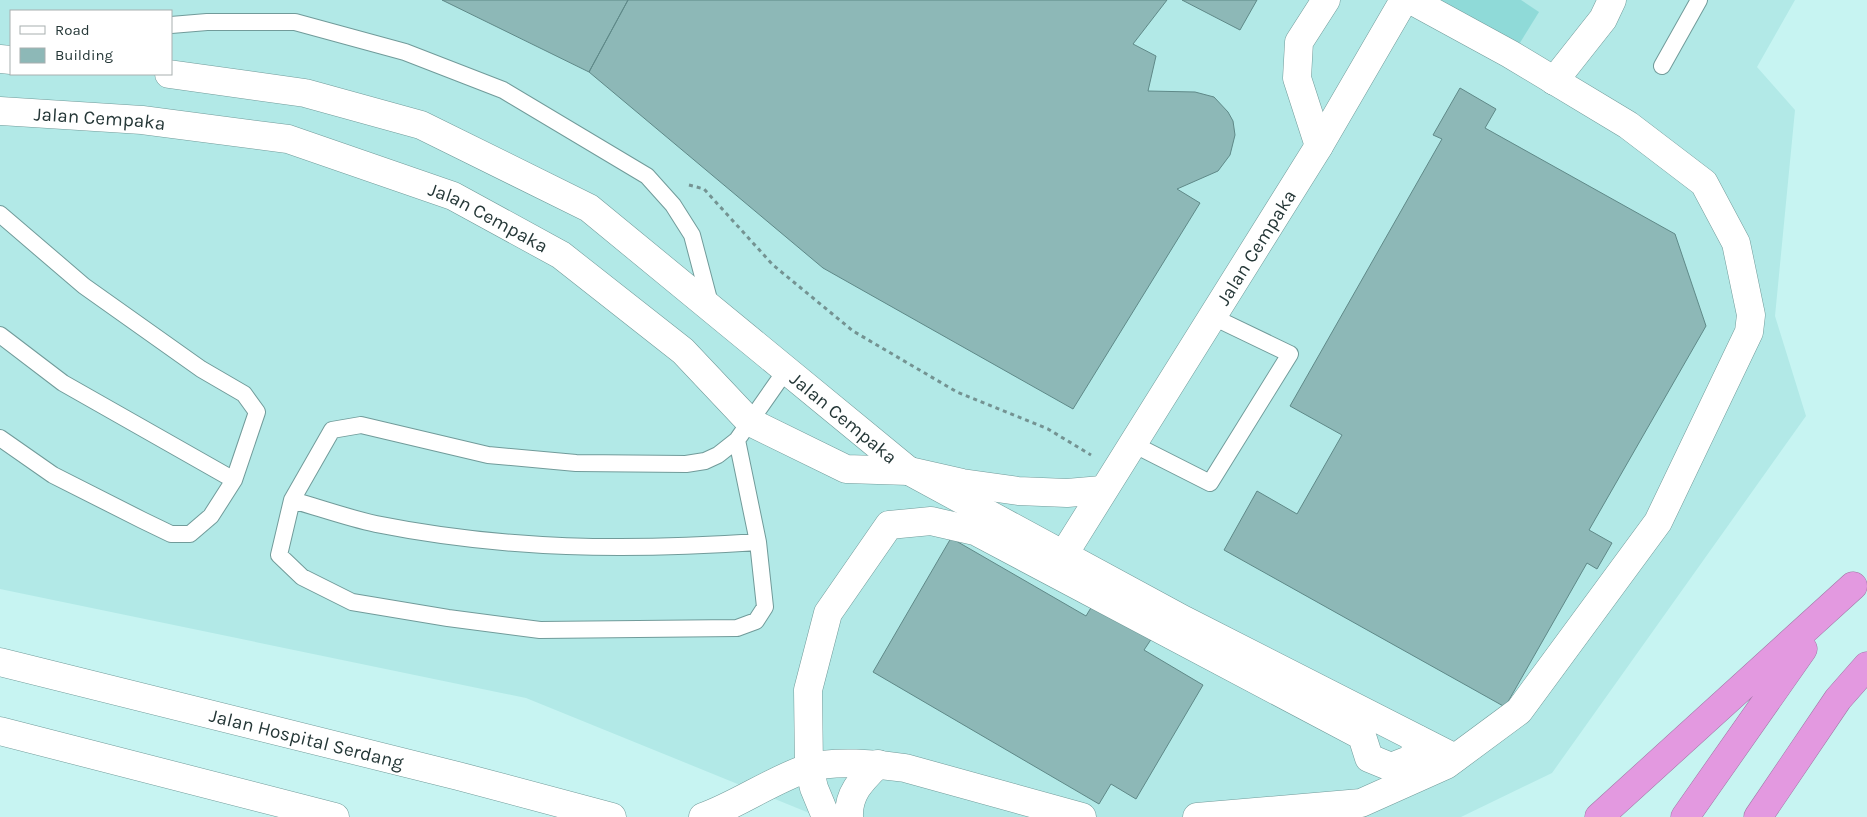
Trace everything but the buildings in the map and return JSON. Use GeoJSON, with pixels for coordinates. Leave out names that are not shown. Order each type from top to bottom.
{"type":"FeatureCollection","features":[{"type":"Feature","properties":{"kind":"highway"},"geometry":{"type":"LineString","coordinates":[[1600,817],[1860,577]]}},
{"type":"Feature","properties":{"kind":"highway"},"geometry":{"type":"LineString","coordinates":[[1685,817],[1786,672],[1860,577]]}},
{"type":"Feature","properties":{"kind":"highway"},"geometry":{"type":"LineString","coordinates":[[1758,817],[1838,699],[1867,666]]}},
{"type":"Feature","properties":{"kind":"street"},"geometry":{"type":"LineString","coordinates":[[1319,146],[1312,119],[1297,78],[1299,42],[1326,0]]}},
{"type":"Feature","properties":{"kind":"street","name":"Jalan Cempaka"},"geometry":{"type":"LineString","coordinates":[[172,74],[305,93],[421,125],[589,208],[909,471],[1064,554],[1131,443],[1319,146],[1404,0]]}},
{"type":"Feature","properties":{"kind":"street"},"geometry":{"type":"LineString","coordinates":[[1197,817],[1361,803],[1446,765],[1519,711],[1658,522],[1750,332],[1751,315],[1736,243],[1704,183],[1628,125],[1411,0]]}},
{"type":"Feature","properties":{"kind":"street"},"geometry":{"type":"LineString","coordinates":[[1554,81],[1603,19],[1612,0]]}},
{"type":"Feature","properties":{"kind":"street","name":"Jalan Cempaka"},"geometry":{"type":"LineString","coordinates":[[0,111],[142,120],[288,139],[454,196],[561,255],[683,351],[744,431],[846,469],[909,471],[962,483],[1018,491],[1067,493],[1109,479]]}},
{"type":"Feature","properties":{"kind":"street"},"geometry":{"type":"LineString","coordinates":[[826,817],[814,788],[809,768],[808,690],[828,613],[889,525],[930,521],[975,532],[1362,736],[1370,758],[1391,767],[1414,758],[1417,739]]}},
{"type":"Feature","properties":{"kind":"street"},"geometry":{"type":"LineString","coordinates":[[1064,554],[1184,620],[1455,758]]}},
{"type":"Feature","properties":{"kind":"street","name":"Jalan Hospital Serdang"},"geometry":{"type":"LineString","coordinates":[[0,662],[449,773],[612,817]]}},
{"type":"Feature","properties":{"kind":"street"},"geometry":{"type":"LineString","coordinates":[[0,731],[335,817]]}},
{"type":"Feature","properties":{"kind":"street"},"geometry":{"type":"LineString","coordinates":[[703,817],[809,768],[853,763],[905,768],[1082,817]]}},
{"type":"Feature","properties":{"kind":"street"},"geometry":{"type":"LineString","coordinates":[[848,817],[848,804],[858,784],[878,764]]}},
{"type":"Feature","properties":{"kind":"lane"},"geometry":{"type":"LineString","coordinates":[[1662,66],[1699,0]]}},
{"type":"Feature","properties":{"kind":"lane"},"geometry":{"type":"LineString","coordinates":[[172,25],[207,22],[295,22],[405,52],[503,90],[647,176],[673,204],[692,235],[712,309]]}},
{"type":"Feature","properties":{"kind":"lane"},"geometry":{"type":"LineString","coordinates":[[0,214],[84,286],[201,369],[244,394],[257,412],[234,480],[211,516],[190,534],[170,534],[53,475],[0,438]]}},
{"type":"Feature","properties":{"kind":"lane"},"geometry":{"type":"LineString","coordinates":[[1131,443],[1210,483],[1290,354],[1212,316]]}},
{"type":"Feature","properties":{"kind":"lane"},"geometry":{"type":"LineString","coordinates":[[0,335],[63,383],[234,480]]}},
{"type":"Feature","properties":{"kind":"lane"},"geometry":{"type":"LineString","coordinates":[[744,431],[765,607],[756,622],[738,628],[540,630],[352,602],[302,578],[279,555],[292,500],[332,430],[360,425],[488,455],[576,463],[686,464],[712,458],[744,431],[786,370]]}},
{"type":"Feature","properties":{"kind":"lane"},"geometry":{"type":"LineString","coordinates":[[292,500],[375,524],[510,545],[592,549],[658,548],[758,542]]}},
{"type":"Feature","properties":{"kind":"path"},"geometry":{"type":"LineString","coordinates":[[647,176],[704,189],[772,265],[853,331],[957,392],[1048,429],[1109,479]]}},
{"type":"Feature","properties":{"kind":"shaded area"},"geometry":{"type":"Polygon","coordinates":[[[0,0],[1795,0],[1757,67],[1795,110],[1775,316],[1806,416],[1552,773],[1461,817],[819,817],[526,698],[0,589],[0,0]]]}},
{"type":"Feature","properties":{"kind":"shaded area"},"geometry":{"type":"Polygon","coordinates":[[[1431,0],[1521,0],[1539,12],[1518,46],[1431,0]]]}}]}
